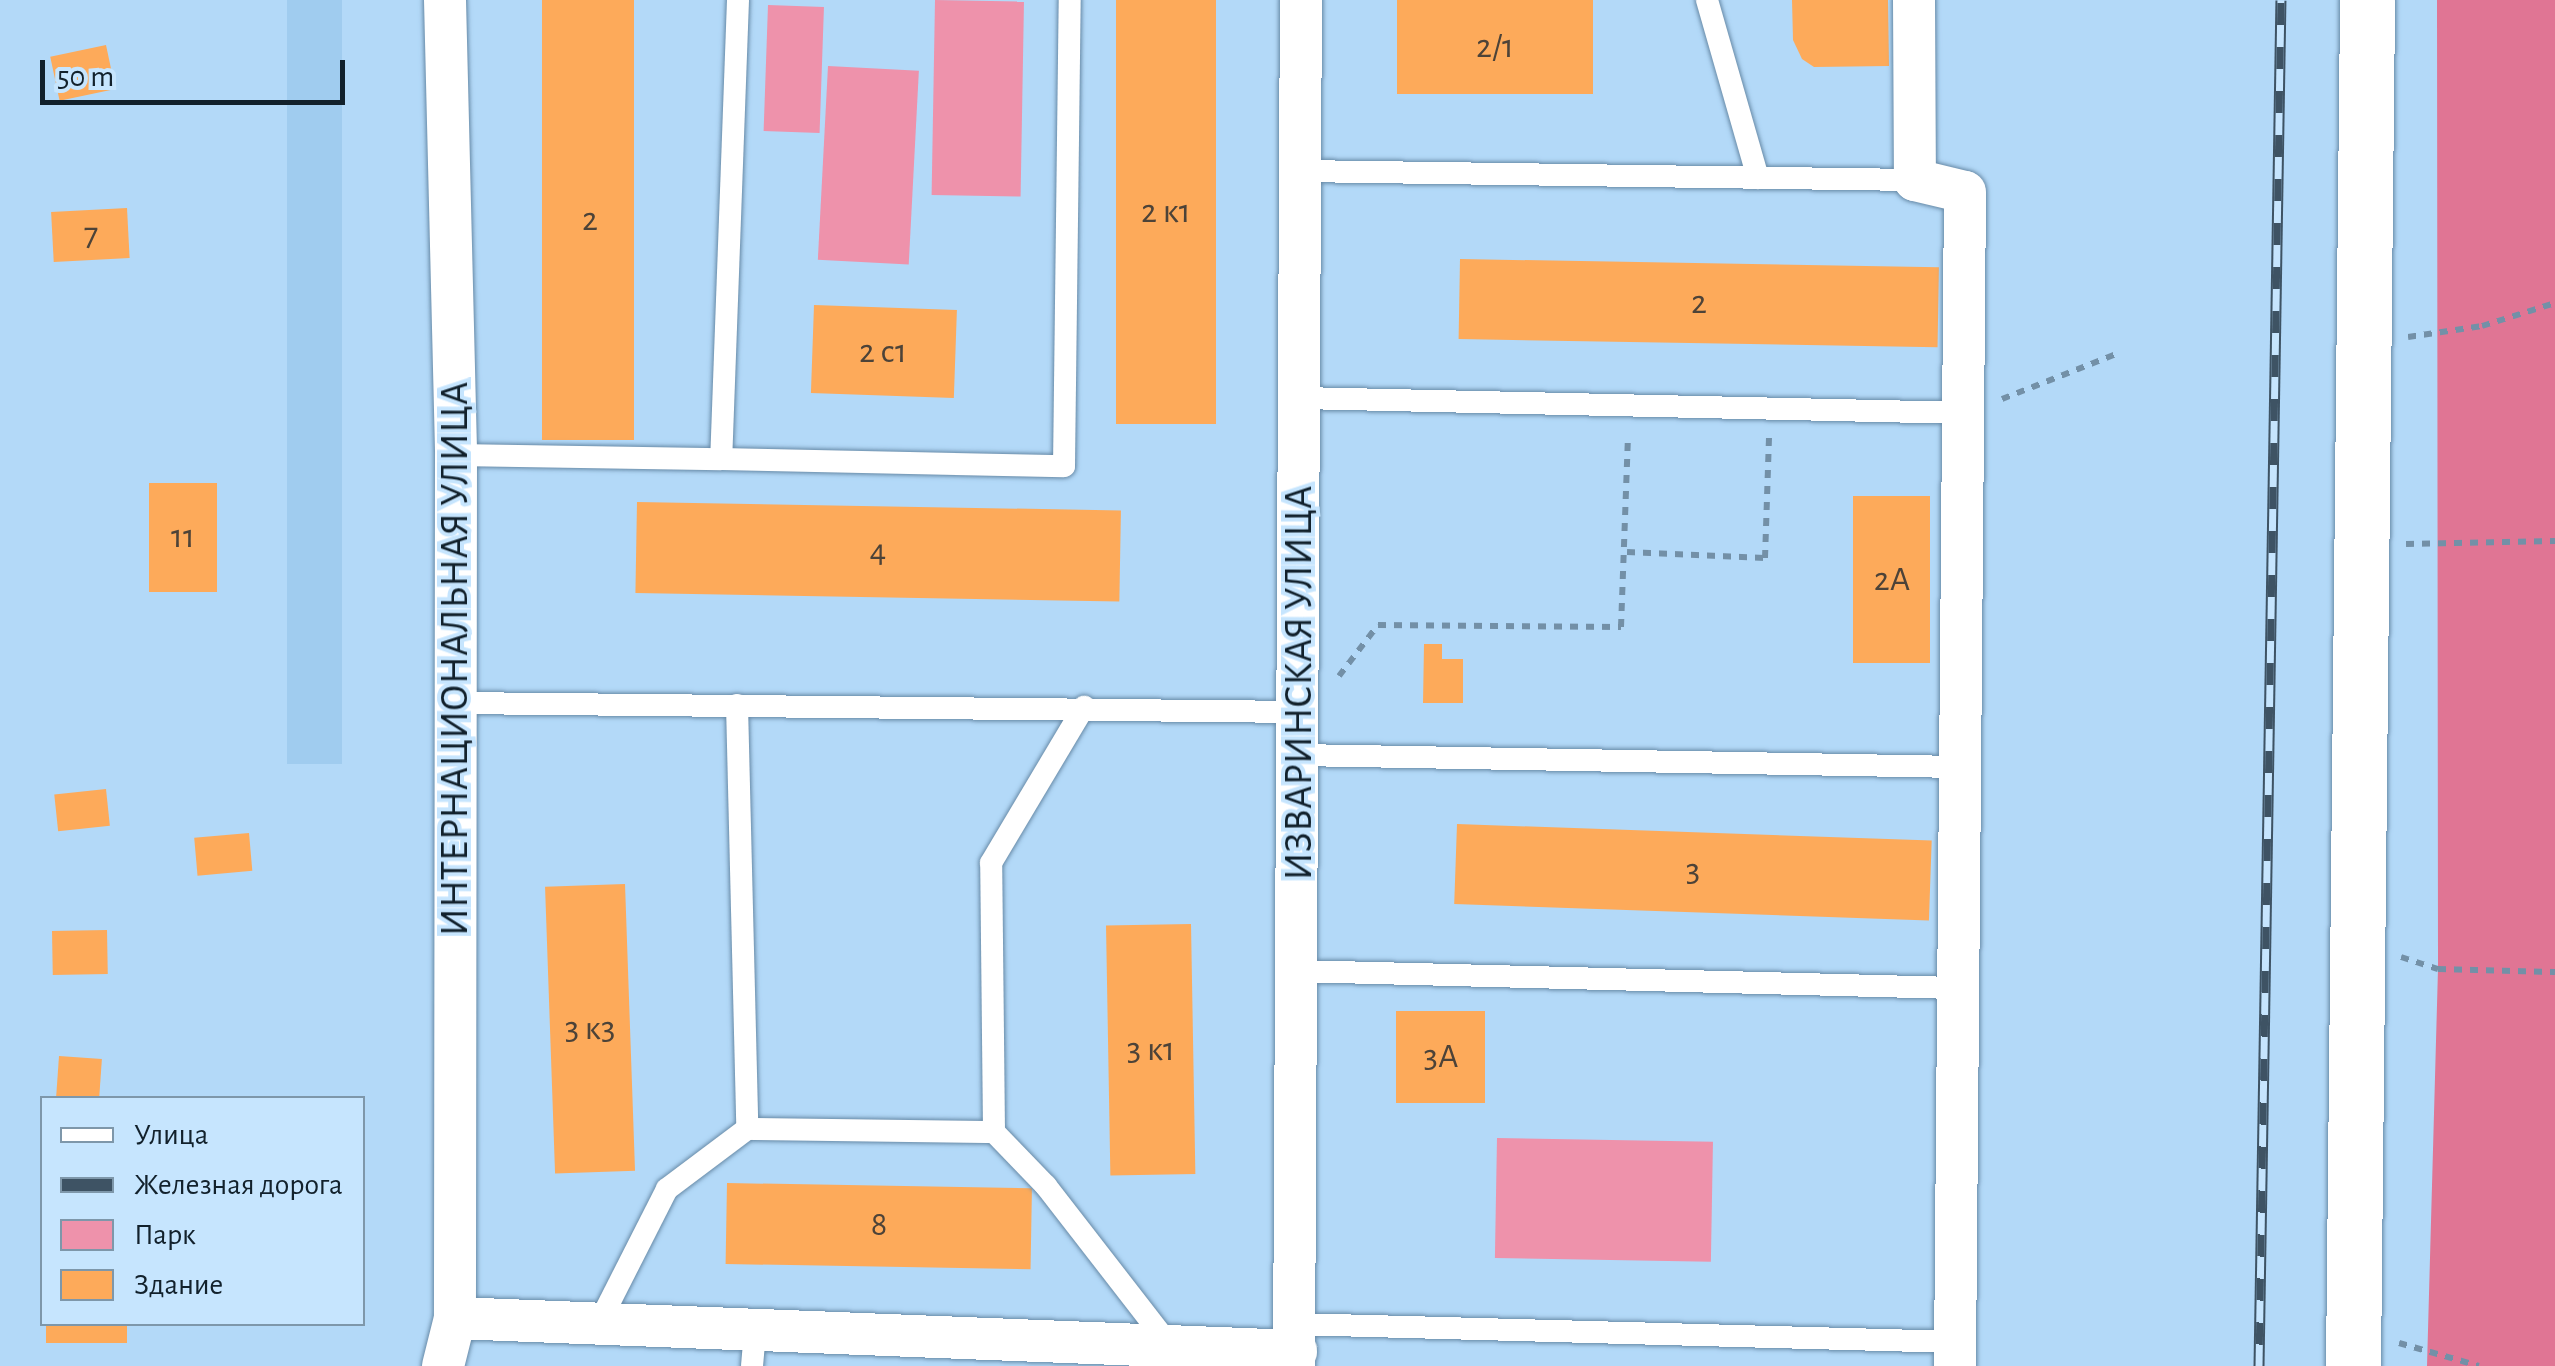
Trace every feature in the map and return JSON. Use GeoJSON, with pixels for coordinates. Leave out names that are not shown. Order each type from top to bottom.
{"type":"FeatureCollection","features":[{"type":"Feature","properties":{"kind":"street","name":"ИНТЕРНАЦИОНАЛЬНАЯ УЛИЦА"},"geometry":{"type":"LineString","coordinates":[[442,1366],[455,1318],[456,455],[445,0]]}},
{"type":"Feature","properties":{"kind":"street","name":"ИЗВАРИНСКАЯ УЛИЦА"},"geometry":{"type":"LineString","coordinates":[[1295,1347],[1301,0]]}},
{"type":"Feature","properties":{"kind":"street"},"geometry":{"type":"LineString","coordinates":[[1914,0],[1915,180],[1966,192],[1961,767],[1954,988],[1955,1354]]}},
{"type":"Feature","properties":{"kind":"street"},"geometry":{"type":"LineString","coordinates":[[2353,1348],[2368,0]]}},
{"type":"Feature","properties":{"kind":"street"},"geometry":{"type":"LineString","coordinates":[[455,1318],[599,1323],[754,1348],[1168,1344],[1295,1347]]}},
{"type":"Feature","properties":{"kind":"lane"},"geometry":{"type":"LineString","coordinates":[[721,460],[738,0]]}},
{"type":"Feature","properties":{"kind":"lane"},"geometry":{"type":"LineString","coordinates":[[456,455],[1064,466],[1070,0]]}},
{"type":"Feature","properties":{"kind":"lane"},"geometry":{"type":"LineString","coordinates":[[1706,0],[1758,178]]}},
{"type":"Feature","properties":{"kind":"lane"},"geometry":{"type":"LineString","coordinates":[[1300,171],[1915,180]]}},
{"type":"Feature","properties":{"kind":"lane"},"geometry":{"type":"LineString","coordinates":[[1300,398],[1964,414]]}},
{"type":"Feature","properties":{"kind":"lane"},"geometry":{"type":"LineString","coordinates":[[456,702],[1084,708],[1298,732],[1961,767]]}},
{"type":"Feature","properties":{"kind":"lane"},"geometry":{"type":"LineString","coordinates":[[738,706],[747,1129]]}},
{"type":"Feature","properties":{"kind":"lane"},"geometry":{"type":"LineString","coordinates":[[1084,708],[991,863],[994,1132],[1046,1186],[1168,1344]]}},
{"type":"Feature","properties":{"kind":"lane"},"geometry":{"type":"LineString","coordinates":[[1297,971],[1954,988]]}},
{"type":"Feature","properties":{"kind":"lane"},"geometry":{"type":"LineString","coordinates":[[599,1323],[667,1188],[747,1129],[994,1132]]}},
{"type":"Feature","properties":{"kind":"lane"},"geometry":{"type":"LineString","coordinates":[[1295,1347],[1955,1354]]}},
{"type":"Feature","properties":{"kind":"path"},"geometry":{"type":"LineString","coordinates":[[2363,344],[2482,326],[2555,303]]}},
{"type":"Feature","properties":{"kind":"path"},"geometry":{"type":"LineString","coordinates":[[1964,414],[2119,353]]}},
{"type":"Feature","properties":{"kind":"path"},"geometry":{"type":"LineString","coordinates":[[1298,732],[1378,625],[1621,626],[1627,552],[1628,406]]}},
{"type":"Feature","properties":{"kind":"path"},"geometry":{"type":"LineString","coordinates":[[1627,552],[1764,558],[1770,409]]}},
{"type":"Feature","properties":{"kind":"path"},"geometry":{"type":"LineString","coordinates":[[2360,545],[2555,541]]}},
{"type":"Feature","properties":{"kind":"path"},"geometry":{"type":"LineString","coordinates":[[2356,944],[2438,968],[2555,972]]}},
{"type":"Feature","properties":{"kind":"path"},"geometry":{"type":"LineString","coordinates":[[2353,1348],[2480,1366]]}},
{"type":"Feature","properties":{"kind":"shaded area"},"geometry":{"type":"Polygon","coordinates":[[[287,0],[342,0],[342,764],[287,764],[287,0]]]}},
{"type":"Feature","properties":{"kind":"shaded area"},"geometry":{"type":"Polygon","coordinates":[[[2437,0],[2555,0],[2555,1366],[2427,1366],[2438,969],[2437,0]]]}},
{"type":"Feature","properties":{"kind":"green space"},"geometry":{"type":"Polygon","coordinates":[[[935,0],[1024,2],[1021,197],[932,195],[935,0]]]}},
{"type":"Feature","properties":{"kind":"green space"},"geometry":{"type":"Polygon","coordinates":[[[768,5],[824,7],[820,133],[764,131],[768,5]]]}},
{"type":"Feature","properties":{"kind":"green space"},"geometry":{"type":"Polygon","coordinates":[[[828,66],[919,71],[909,264],[818,260],[828,66]]]}},
{"type":"Feature","properties":{"kind":"green space"},"geometry":{"type":"Polygon","coordinates":[[[1497,1138],[1713,1142],[1711,1262],[1495,1258],[1497,1138]]]}},
{"type":"Feature","properties":{"kind":"building"},"geometry":{"type":"Polygon","coordinates":[[[542,0],[634,0],[634,440],[542,440],[542,0]]]}},
{"type":"Feature","properties":{"kind":"building"},"geometry":{"type":"Polygon","coordinates":[[[1116,0],[1216,0],[1216,424],[1116,424],[1116,0]]]}},
{"type":"Feature","properties":{"kind":"building"},"geometry":{"type":"Polygon","coordinates":[[[1397,0],[1593,0],[1593,94],[1397,94],[1397,0]]]}},
{"type":"Feature","properties":{"kind":"building"},"geometry":{"type":"Polygon","coordinates":[[[1792,0],[1888,0],[1889,66],[1814,67],[1802,59],[1793,40],[1792,0]]]}},
{"type":"Feature","properties":{"kind":"building"},"geometry":{"type":"Polygon","coordinates":[[[106,45],[115,89],[60,101],[50,57],[106,45]]]}},
{"type":"Feature","properties":{"kind":"building"},"geometry":{"type":"Polygon","coordinates":[[[127,208],[130,258],[54,262],[51,212],[127,208]]]}},
{"type":"Feature","properties":{"kind":"building"},"geometry":{"type":"Polygon","coordinates":[[[1460,259],[1939,267],[1938,347],[1459,339],[1460,259]]]}},
{"type":"Feature","properties":{"kind":"building"},"geometry":{"type":"Polygon","coordinates":[[[814,305],[957,310],[954,398],[811,393],[814,305]]]}},
{"type":"Feature","properties":{"kind":"building"},"geometry":{"type":"Polygon","coordinates":[[[149,483],[217,483],[217,592],[149,592],[149,483]]]}},
{"type":"Feature","properties":{"kind":"building"},"geometry":{"type":"Polygon","coordinates":[[[1853,496],[1930,496],[1930,663],[1853,663],[1853,496]]]}},
{"type":"Feature","properties":{"kind":"building"},"geometry":{"type":"Polygon","coordinates":[[[637,502],[1121,510],[1119,601],[635,593],[637,502]]]}},
{"type":"Feature","properties":{"kind":"building"},"geometry":{"type":"Polygon","coordinates":[[[1424,644],[1442,644],[1442,659],[1463,659],[1463,703],[1423,703],[1424,644]]]}},
{"type":"Feature","properties":{"kind":"building"},"geometry":{"type":"Polygon","coordinates":[[[106,789],[110,826],[58,831],[54,794],[106,789]]]}},
{"type":"Feature","properties":{"kind":"building"},"geometry":{"type":"Polygon","coordinates":[[[1457,824],[1932,841],[1929,921],[1454,904],[1457,824]]]}},
{"type":"Feature","properties":{"kind":"building"},"geometry":{"type":"Polygon","coordinates":[[[249,833],[252,871],[198,876],[194,838],[249,833]]]}},
{"type":"Feature","properties":{"kind":"building"},"geometry":{"type":"Polygon","coordinates":[[[625,884],[635,1171],[555,1174],[545,887],[625,884]]]}},
{"type":"Feature","properties":{"kind":"building"},"geometry":{"type":"Polygon","coordinates":[[[1191,924],[1195,1174],[1110,1175],[1106,925],[1191,924]]]}},
{"type":"Feature","properties":{"kind":"building"},"geometry":{"type":"Polygon","coordinates":[[[107,930],[108,974],[53,975],[52,931],[107,930]]]}},
{"type":"Feature","properties":{"kind":"building"},"geometry":{"type":"Polygon","coordinates":[[[1396,1011],[1485,1011],[1485,1103],[1396,1103],[1396,1011]]]}},
{"type":"Feature","properties":{"kind":"building"},"geometry":{"type":"Polygon","coordinates":[[[59,1056],[102,1059],[99,1096],[56,1096],[59,1056]]]}},
{"type":"Feature","properties":{"kind":"building"},"geometry":{"type":"Polygon","coordinates":[[[727,1183],[1032,1188],[1031,1269],[726,1264],[727,1183]]]}},
{"type":"Feature","properties":{"kind":"building"},"geometry":{"type":"Polygon","coordinates":[[[46,1326],[127,1326],[127,1343],[46,1343],[46,1326]]]}},
{"type":"Feature","properties":{"kind":"railway"},"geometry":{"type":"LineString","coordinates":[[2259,1366],[2281,0]]}}]}
